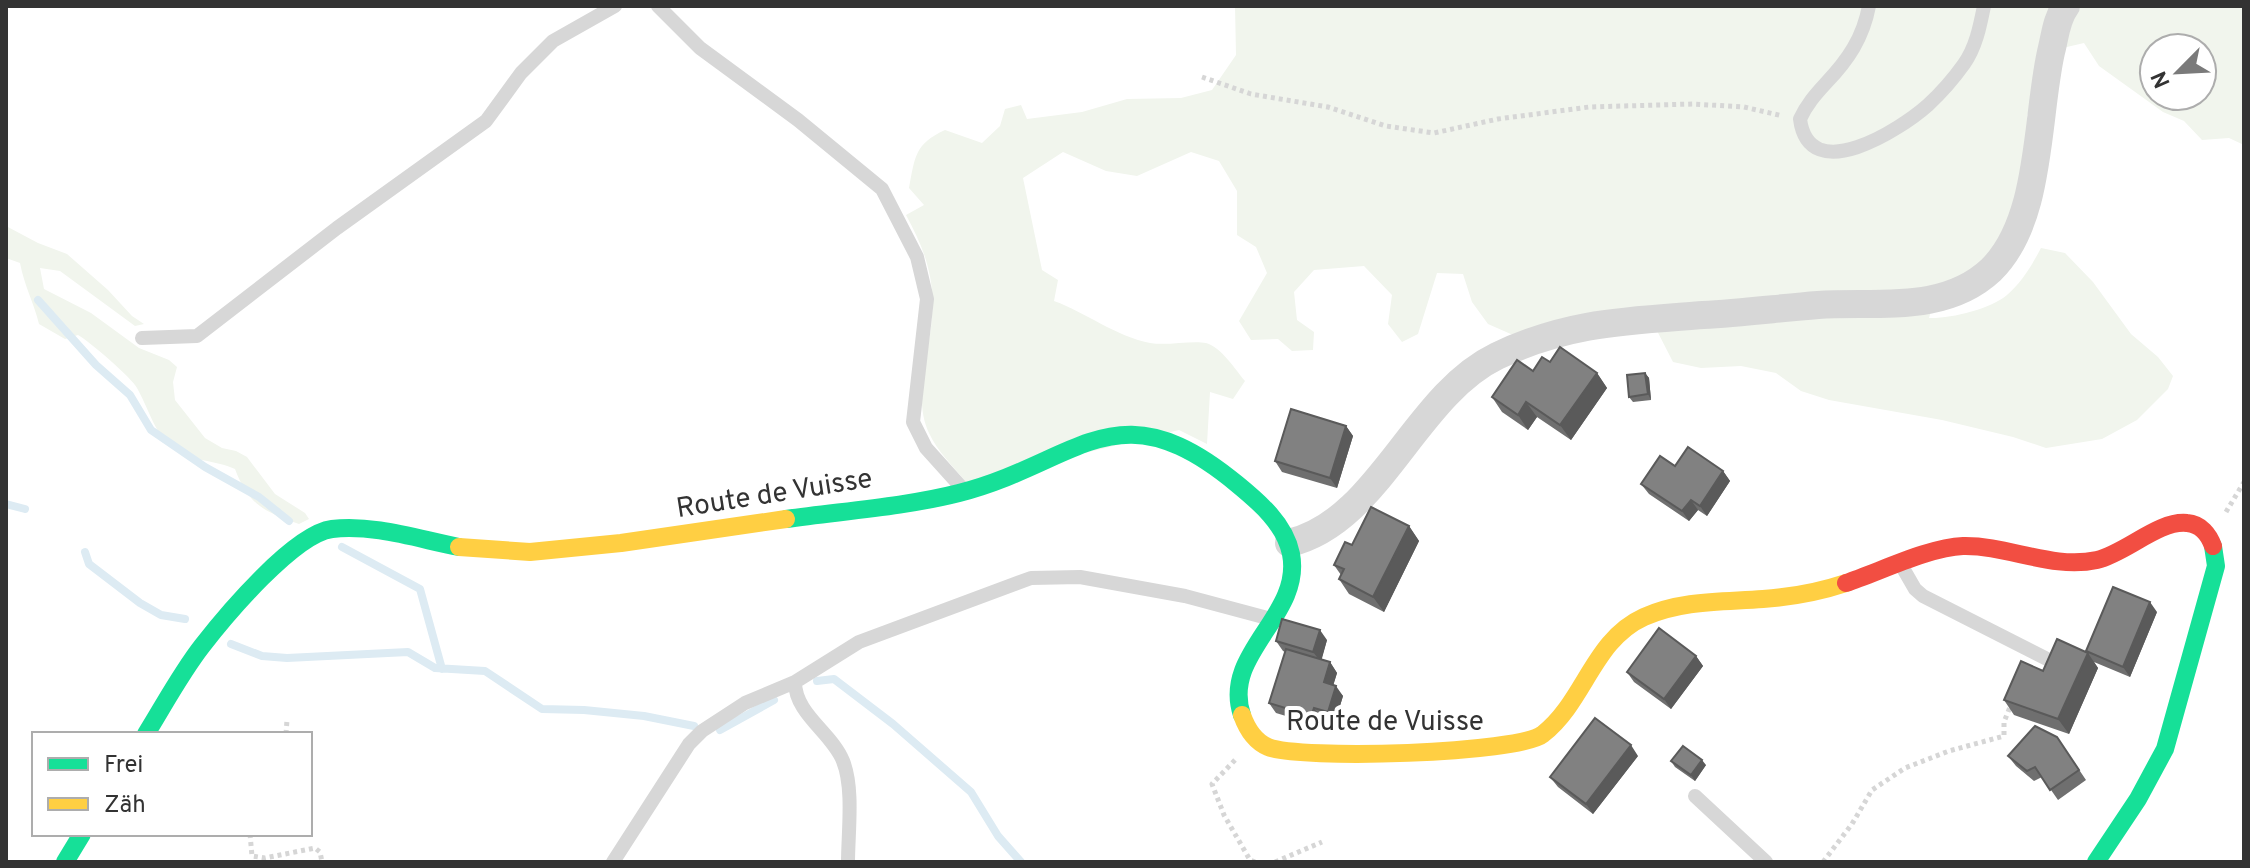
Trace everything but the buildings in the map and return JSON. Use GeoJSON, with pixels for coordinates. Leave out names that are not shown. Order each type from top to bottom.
{"type":"FeatureCollection","features":[{"type":"Feature","properties":{"kind":"street"},"geometry":{"type":"LineString","coordinates":[[1289,543],[1322,530],[1350,507],[1382,474],[1418,427],[1457,384],[1493,358],[1539,338],[1612,321],[1821,305],[1920,302],[1943,298],[1970,286],[2000,259],[2022,221],[2031,184],[2048,69],[2058,24],[2066,6]]}},
{"type":"Feature","properties":{"kind":"street","name":"Route de Vuisse"},"geometry":{"type":"LineString","coordinates":[[147,732],[193,658],[222,621],[290,550],[329,529],[361,528],[488,551],[548,551],[715,530],[965,492],[1089,442],[1124,433],[1144,434],[1181,445],[1212,465],[1276,523],[1289,543],[1291,580],[1273,620],[1244,664],[1237,688],[1244,722],[1256,739],[1280,750],[1309,753],[1492,747],[1529,742],[1548,730],[1620,631],[1638,619],[1672,606],[1695,601],[1760,600],[1800,595],[1939,551],[1968,546],[2063,561],[2093,561],[2111,556],[2169,527],[2185,523],[2197,526],[2212,541],[2216,558],[2213,582],[2168,742],[2144,789],[2096,862]]}},
{"type":"Feature","properties":{"kind":"street"},"geometry":{"type":"LineString","coordinates":[[65,862],[81,836]]}},
{"type":"Feature","properties":{"kind":"lane"},"geometry":{"type":"LineString","coordinates":[[142,338],[197,336],[337,228],[486,121],[521,73],[553,41],[615,6]]}},
{"type":"Feature","properties":{"kind":"lane"},"geometry":{"type":"LineString","coordinates":[[658,6],[700,48],[798,120],[882,189],[917,257],[927,299],[913,422],[926,448],[965,492]]}},
{"type":"Feature","properties":{"kind":"lane"},"geometry":{"type":"LineString","coordinates":[[1869,6],[1858,43],[1809,101],[1800,119],[1806,140],[1815,149],[1826,151],[1870,143],[1929,104],[1967,61],[1984,6]]}},
{"type":"Feature","properties":{"kind":"lane"},"geometry":{"type":"LineString","coordinates":[[1900,563],[1915,589],[1923,596],[2053,662]]}},
{"type":"Feature","properties":{"kind":"lane"},"geometry":{"type":"LineString","coordinates":[[613,862],[689,744],[702,731],[755,697],[795,682],[859,642],[1031,578],[1080,577],[1185,596],[1273,620]]}},
{"type":"Feature","properties":{"kind":"lane"},"geometry":{"type":"LineString","coordinates":[[795,682],[795,689],[807,713],[834,745],[843,762],[848,780],[848,862]]}},
{"type":"Feature","properties":{"kind":"lane"},"geometry":{"type":"LineString","coordinates":[[1695,796],[1766,862]]}},
{"type":"Feature","properties":{"kind":"path"},"geometry":{"type":"LineString","coordinates":[[1202,77],[1251,94],[1328,107],[1386,126],[1434,133],[1498,119],[1589,107],[1693,104],[1744,107],[1800,119]]}},
{"type":"Feature","properties":{"kind":"path"},"geometry":{"type":"LineString","coordinates":[[1823,862],[1852,824],[1872,790],[1905,768],[1949,751],[2004,736],[2004,722],[2032,651]]}},
{"type":"Feature","properties":{"kind":"path"},"geometry":{"type":"LineString","coordinates":[[286,732],[287,720]]}},
{"type":"Feature","properties":{"kind":"path"},"geometry":{"type":"LineString","coordinates":[[1255,862],[1250,860],[1224,815],[1212,784],[1256,739]]}},
{"type":"Feature","properties":{"kind":"path"},"geometry":{"type":"LineString","coordinates":[[250,836],[252,856],[265,858],[315,848],[320,852],[322,862]]}},
{"type":"Feature","properties":{"kind":"path"},"geometry":{"type":"LineString","coordinates":[[1275,862],[1322,842]]}},
{"type":"Feature","properties":{"kind":"shaded area"},"geometry":{"type":"Polygon","coordinates":[[[1235,6],[2244,6],[2244,145],[2229,138],[2202,140],[2184,121],[2163,112],[2218,112],[2218,32],[2138,32],[2138,94],[2099,66],[2084,43],[2041,53],[2027,116],[2026,152],[2009,219],[1986,260],[1932,307],[1929,318],[1947,317],[1991,305],[2022,279],[2041,248],[2065,253],[2093,282],[2131,334],[2158,357],[2173,376],[2168,389],[2137,420],[2102,439],[2046,448],[1942,420],[1829,400],[1801,391],[1776,373],[1741,366],[1701,368],[1673,362],[1652,321],[1513,335],[1488,324],[1472,302],[1463,274],[1437,273],[1418,334],[1402,342],[1388,324],[1392,295],[1364,266],[1314,270],[1294,292],[1297,320],[1314,332],[1313,350],[1292,351],[1278,339],[1251,340],[1239,321],[1267,273],[1256,247],[1237,235],[1237,191],[1219,161],[1191,152],[1137,176],[1106,171],[1063,152],[1023,178],[1042,270],[1058,280],[1054,301],[1137,340],[1157,344],[1206,343],[1223,354],[1245,381],[1233,399],[1210,392],[1207,444],[1179,430],[966,482],[932,440],[924,419],[922,390],[931,330],[932,288],[923,251],[906,215],[924,205],[909,188],[918,152],[928,140],[945,130],[982,143],[1000,126],[1005,109],[1021,105],[1027,119],[1082,112],[1127,99],[1181,98],[1212,90],[1236,55],[1235,6]]]}},
{"type":"Feature","properties":{"kind":"shaded area"},"geometry":{"type":"Polygon","coordinates":[[[6,226],[67,254],[144,324],[135,326],[60,271],[40,268],[44,289],[91,313],[139,348],[169,360],[177,367],[173,382],[175,400],[205,438],[247,457],[275,494],[305,513],[309,519],[299,524],[267,511],[252,499],[235,469],[185,455],[171,447],[156,427],[137,388],[119,368],[78,335],[65,339],[39,324],[20,263],[6,258],[6,226]]]}},
{"type":"Feature","properties":{"kind":"waterway"},"geometry":{"type":"LineString","coordinates":[[38,300],[96,365],[130,395],[151,430],[205,467],[259,497],[289,521]]}},
{"type":"Feature","properties":{"kind":"waterway"},"geometry":{"type":"LineString","coordinates":[[6,504],[25,509]]}},
{"type":"Feature","properties":{"kind":"waterway"},"geometry":{"type":"LineString","coordinates":[[342,547],[420,589],[442,669]]}},
{"type":"Feature","properties":{"kind":"waterway"},"geometry":{"type":"LineString","coordinates":[[85,552],[89,564],[140,603],[161,615],[185,619]]}},
{"type":"Feature","properties":{"kind":"waterway"},"geometry":{"type":"LineString","coordinates":[[231,644],[262,656],[287,658],[408,652],[435,668],[485,671],[542,709],[644,716],[694,726]]}},
{"type":"Feature","properties":{"kind":"waterway"},"geometry":{"type":"LineString","coordinates":[[817,681],[834,679],[893,724],[971,792],[998,836],[1021,862]]}},
{"type":"Feature","properties":{"kind":"waterway"},"geometry":{"type":"LineString","coordinates":[[720,730],[774,700]]}},
{"type":"Feature","properties":{"kind":"traffic: fast"},"geometry":{"type":"LineString","coordinates":[[786,519],[959,493],[1001,480],[1098,439],[1128,435],[1160,439],[1195,454],[1237,484],[1270,514],[1283,533],[1291,554],[1291,576],[1285,597],[1242,672],[1239,693],[1242,715]]}},
{"type":"Feature","properties":{"kind":"traffic: fast"},"geometry":{"type":"LineString","coordinates":[[147,732],[187,667],[227,615],[280,560],[316,534],[332,529],[363,529],[459,547]]}},
{"type":"Feature","properties":{"kind":"traffic: fast"},"geometry":{"type":"LineString","coordinates":[[2096,862],[2138,799],[2165,749],[2216,566],[2213,546]]}},
{"type":"Feature","properties":{"kind":"traffic: fast"},"geometry":{"type":"LineString","coordinates":[[65,862],[81,836]]}},
{"type":"Feature","properties":{"kind":"traffic: slow"},"geometry":{"type":"LineString","coordinates":[[459,547],[530,552],[621,543],[786,519]]}},
{"type":"Feature","properties":{"kind":"traffic: slow"},"geometry":{"type":"LineString","coordinates":[[1242,715],[1255,738],[1268,747],[1288,751],[1408,753],[1526,741],[1543,734],[1557,720],[1613,640],[1644,617],[1673,607],[1784,597],[1846,583]]}},
{"type":"Feature","properties":{"kind":"traffic: jam"},"geometry":{"type":"LineString","coordinates":[[1846,583],[1950,547],[1997,549],[2063,562],[2097,560],[2176,523],[2200,528],[2213,546]]}}]}
